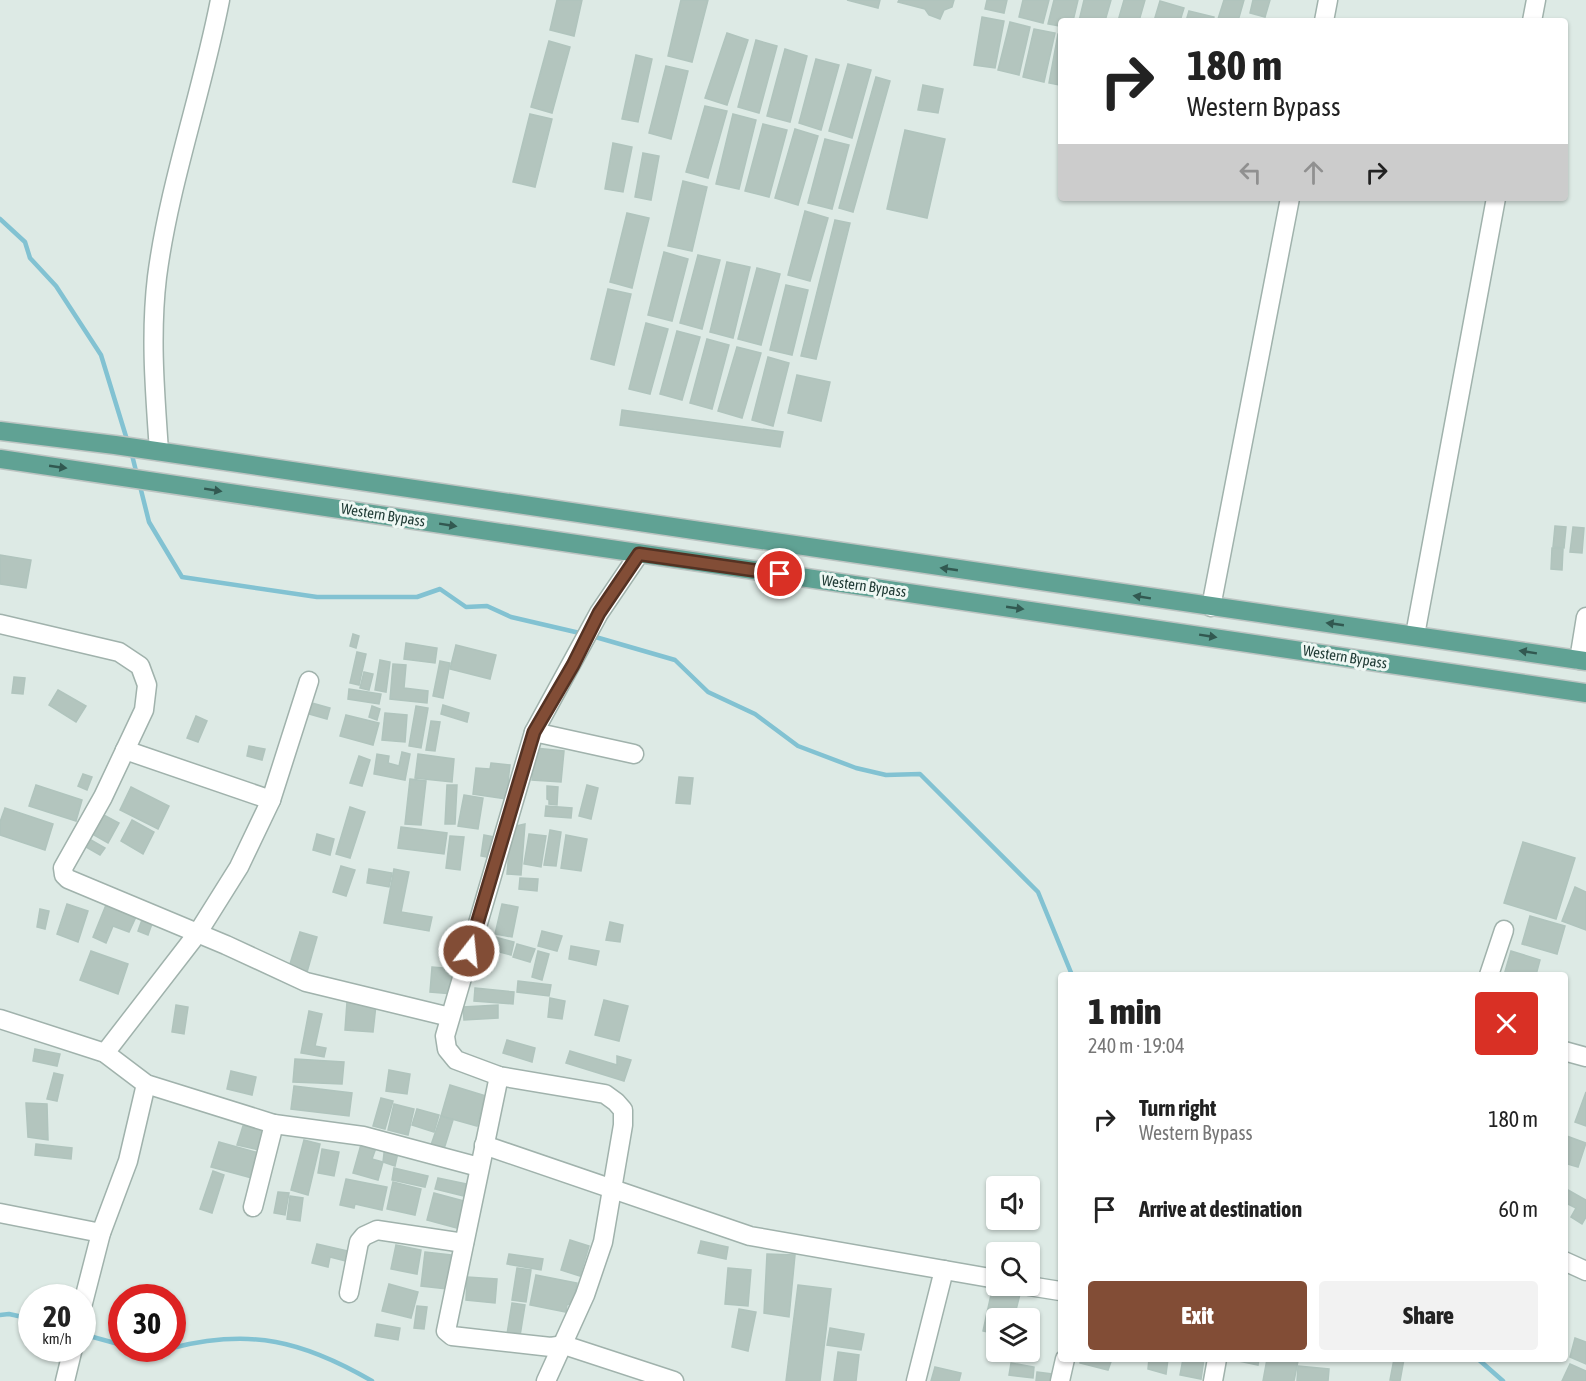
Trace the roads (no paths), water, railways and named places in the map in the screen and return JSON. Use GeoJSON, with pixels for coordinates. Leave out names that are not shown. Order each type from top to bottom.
{"type":"FeatureCollection","features":[{"type":"Feature","properties":{"kind":"main road","name":"Western Bypass"},"geometry":{"type":"LineString","coordinates":[[0,431],[151,450],[1582,660]]}},
{"type":"Feature","properties":{"kind":"main road","name":"Western Bypass"},"geometry":{"type":"LineString","coordinates":[[0,459],[1586,693]]}},
{"type":"Feature","properties":{"kind":"street"},"geometry":{"type":"LineString","coordinates":[[151,450],[152,339],[157,277],[220,0]]}},
{"type":"Feature","properties":{"kind":"street"},"geometry":{"type":"LineString","coordinates":[[1325,18],[1328,0]]}},
{"type":"Feature","properties":{"kind":"street"},"geometry":{"type":"LineString","coordinates":[[1533,18],[1536,0]]}},
{"type":"Feature","properties":{"kind":"street"},"geometry":{"type":"LineString","coordinates":[[1211,607],[1289,201]]}},
{"type":"Feature","properties":{"kind":"street"},"geometry":{"type":"LineString","coordinates":[[1414,635],[1495,201]]}},
{"type":"Feature","properties":{"kind":"street"},"geometry":{"type":"LineString","coordinates":[[546,1381],[564,1345],[603,1242],[614,1188],[623,1125],[622,1110],[605,1094],[499,1076],[456,1060],[447,1049],[445,1036],[534,732],[573,665],[599,613],[639,554]]}},
{"type":"Feature","properties":{"kind":"street"},"geometry":{"type":"LineString","coordinates":[[1582,660],[1586,617]]}},
{"type":"Feature","properties":{"kind":"street"},"geometry":{"type":"LineString","coordinates":[[0,624],[119,652],[140,666],[147,685],[144,710],[103,797],[63,868],[64,875],[68,879],[226,945],[306,982],[450,1017]]}},
{"type":"Feature","properties":{"kind":"street"},"geometry":{"type":"LineString","coordinates":[[105,1053],[196,934],[238,867],[272,800],[309,681]]}},
{"type":"Feature","properties":{"kind":"street"},"geometry":{"type":"LineString","coordinates":[[534,732],[634,754]]}},
{"type":"Feature","properties":{"kind":"street"},"geometry":{"type":"LineString","coordinates":[[124,750],[272,800]]}},
{"type":"Feature","properties":{"kind":"street"},"geometry":{"type":"LineString","coordinates":[[1490,972],[1504,930]]}},
{"type":"Feature","properties":{"kind":"street"},"geometry":{"type":"LineString","coordinates":[[0,1019],[105,1053],[146,1084],[274,1124],[363,1136],[479,1167]]}},
{"type":"Feature","properties":{"kind":"street"},"geometry":{"type":"LineString","coordinates":[[1568,1052],[1586,1057]]}},
{"type":"Feature","properties":{"kind":"street"},"geometry":{"type":"LineString","coordinates":[[499,1076],[446,1330],[449,1334],[551,1347],[564,1345],[674,1381]]}},
{"type":"Feature","properties":{"kind":"street"},"geometry":{"type":"LineString","coordinates":[[88,1284],[101,1233],[128,1161],[146,1084]]}},
{"type":"Feature","properties":{"kind":"street"},"geometry":{"type":"LineString","coordinates":[[253,1207],[274,1124]]}},
{"type":"Feature","properties":{"kind":"street"},"geometry":{"type":"LineString","coordinates":[[484,1144],[750,1236],[986,1278]]}},
{"type":"Feature","properties":{"kind":"street"},"geometry":{"type":"LineString","coordinates":[[0,1213],[101,1233]]}},
{"type":"Feature","properties":{"kind":"street"},"geometry":{"type":"LineString","coordinates":[[349,1293],[359,1242],[364,1236],[377,1230],[464,1243]]}},
{"type":"Feature","properties":{"kind":"street"},"geometry":{"type":"LineString","coordinates":[[1568,1263],[1586,1271]]}},
{"type":"Feature","properties":{"kind":"street"},"geometry":{"type":"LineString","coordinates":[[916,1381],[944,1270]]}},
{"type":"Feature","properties":{"kind":"street"},"geometry":{"type":"LineString","coordinates":[[1040,1288],[1058,1292]]}},
{"type":"Feature","properties":{"kind":"street"},"geometry":{"type":"LineString","coordinates":[[65,1381],[70,1362]]}},
{"type":"Feature","properties":{"kind":"street"},"geometry":{"type":"LineString","coordinates":[[1060,1381],[1064,1362]]}},
{"type":"Feature","properties":{"kind":"street"},"geometry":{"type":"LineString","coordinates":[[1213,1381],[1216,1362]]}},
{"type":"Feature","properties":{"kind":"waterway"},"geometry":{"type":"LineString","coordinates":[[0,219],[25,242],[30,258],[56,286],[101,355],[128,443]]}},
{"type":"Feature","properties":{"kind":"waterway"},"geometry":{"type":"LineString","coordinates":[[131,451],[137,475]]}},
{"type":"Feature","properties":{"kind":"waterway"},"geometry":{"type":"LineString","coordinates":[[140,486],[149,522],[182,577],[317,597],[417,597],[440,589],[466,607],[487,606],[511,617],[584,634]]}},
{"type":"Feature","properties":{"kind":"waterway"},"geometry":{"type":"LineString","coordinates":[[592,636],[675,660],[708,692],[755,714],[798,746],[856,768],[886,775],[920,774],[1038,892],[1071,972]]}},
{"type":"Feature","properties":{"kind":"waterway"},"geometry":{"type":"LineString","coordinates":[[0,1315],[18,1316]]}},
{"type":"Feature","properties":{"kind":"waterway"},"geometry":{"type":"LineString","coordinates":[[96,1338],[108,1341]]}},
{"type":"Feature","properties":{"kind":"waterway"},"geometry":{"type":"LineString","coordinates":[[186,1345],[227,1339],[276,1342],[323,1356],[372,1381]]}},
{"type":"Feature","properties":{"kind":"waterway"},"geometry":{"type":"LineString","coordinates":[[1481,1362],[1503,1381]]}}]}
